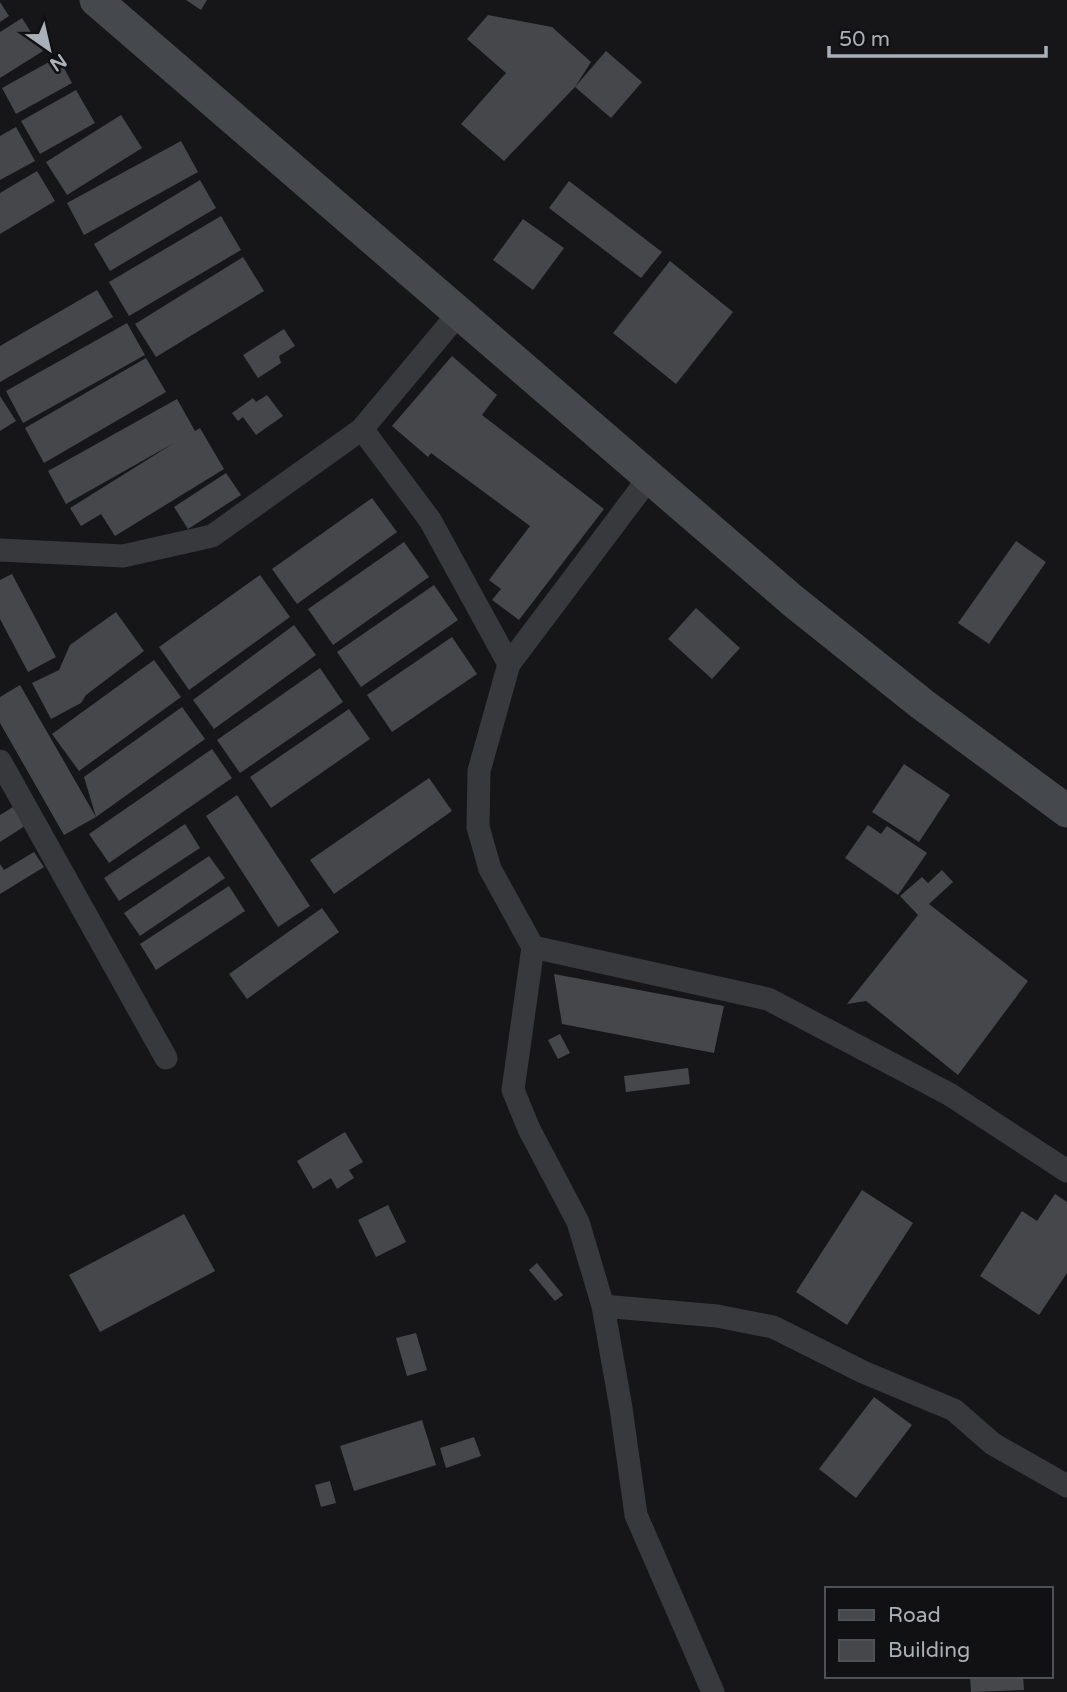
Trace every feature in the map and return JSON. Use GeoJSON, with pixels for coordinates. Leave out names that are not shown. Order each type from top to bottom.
{"type":"FeatureCollection","features":[{"type":"Feature","properties":{"kind":"main road"},"geometry":{"type":"LineString","coordinates":[[96,0],[793,601],[922,704],[1067,811]]}},
{"type":"Feature","properties":{"kind":"street"},"geometry":{"type":"LineString","coordinates":[[0,550],[123,556],[212,536],[362,429],[459,313]]}},
{"type":"Feature","properties":{"kind":"street"},"geometry":{"type":"LineString","coordinates":[[362,429],[430,520],[509,664]]}},
{"type":"Feature","properties":{"kind":"street"},"geometry":{"type":"LineString","coordinates":[[649,478],[509,664],[479,771],[478,828],[489,869],[533,947],[513,1090],[529,1129],[579,1222],[603,1306],[636,1515],[713,1692]]}},
{"type":"Feature","properties":{"kind":"street"},"geometry":{"type":"LineString","coordinates":[[0,761],[166,1058]]}},
{"type":"Feature","properties":{"kind":"street"},"geometry":{"type":"LineString","coordinates":[[533,947],[768,999],[949,1094],[1067,1171]]}},
{"type":"Feature","properties":{"kind":"street"},"geometry":{"type":"LineString","coordinates":[[603,1306],[716,1316],[773,1327],[863,1372],[954,1410],[993,1444],[1067,1486]]}},
{"type":"Feature","properties":{"kind":"building"},"geometry":{"type":"Polygon","coordinates":[[[186,0],[207,0],[201,10],[186,0]]]}},
{"type":"Feature","properties":{"kind":"building"},"geometry":{"type":"Polygon","coordinates":[[[0,2],[9,16],[0,22],[0,2]]]}},
{"type":"Feature","properties":{"kind":"building"},"geometry":{"type":"Polygon","coordinates":[[[488,15],[552,27],[591,62],[575,87],[504,161],[461,124],[506,73],[467,39],[488,15]]]}},
{"type":"Feature","properties":{"kind":"building"},"geometry":{"type":"Polygon","coordinates":[[[22,18],[43,51],[0,78],[0,32],[22,18]]]}},
{"type":"Feature","properties":{"kind":"building"},"geometry":{"type":"Polygon","coordinates":[[[606,51],[642,82],[611,118],[575,87],[606,51]]]}},
{"type":"Feature","properties":{"kind":"building"},"geometry":{"type":"Polygon","coordinates":[[[58,57],[72,83],[16,114],[2,88],[58,57]]]}},
{"type":"Feature","properties":{"kind":"building"},"geometry":{"type":"Polygon","coordinates":[[[76,90],[95,123],[40,154],[21,121],[76,90]]]}},
{"type":"Feature","properties":{"kind":"building"},"geometry":{"type":"Polygon","coordinates":[[[121,115],[142,148],[67,195],[46,162],[121,115]]]}},
{"type":"Feature","properties":{"kind":"building"},"geometry":{"type":"Polygon","coordinates":[[[16,127],[35,161],[0,180],[0,136],[16,127]]]}},
{"type":"Feature","properties":{"kind":"building"},"geometry":{"type":"Polygon","coordinates":[[[181,141],[198,172],[84,235],[67,203],[181,141]]]}},
{"type":"Feature","properties":{"kind":"building"},"geometry":{"type":"Polygon","coordinates":[[[37,171],[55,201],[0,234],[0,193],[37,171]]]}},
{"type":"Feature","properties":{"kind":"building"},"geometry":{"type":"Polygon","coordinates":[[[200,180],[216,208],[110,271],[94,244],[200,180]]]}},
{"type":"Feature","properties":{"kind":"building"},"geometry":{"type":"Polygon","coordinates":[[[569,181],[662,252],[641,278],[549,208],[569,181]]]}},
{"type":"Feature","properties":{"kind":"building"},"geometry":{"type":"Polygon","coordinates":[[[221,216],[241,250],[129,316],[109,282],[221,216]]]}},
{"type":"Feature","properties":{"kind":"building"},"geometry":{"type":"Polygon","coordinates":[[[523,219],[564,248],[533,290],[493,260],[523,219]]]}},
{"type":"Feature","properties":{"kind":"building"},"geometry":{"type":"Polygon","coordinates":[[[243,257],[264,291],[156,357],[135,324],[243,257]]]}},
{"type":"Feature","properties":{"kind":"building"},"geometry":{"type":"Polygon","coordinates":[[[670,261],[733,312],[676,384],[613,333],[670,261]]]}},
{"type":"Feature","properties":{"kind":"building"},"geometry":{"type":"Polygon","coordinates":[[[97,290],[113,317],[0,382],[0,346],[97,290]]]}},
{"type":"Feature","properties":{"kind":"building"},"geometry":{"type":"Polygon","coordinates":[[[127,323],[145,355],[23,423],[6,391],[127,323]]]}},
{"type":"Feature","properties":{"kind":"building"},"geometry":{"type":"Polygon","coordinates":[[[284,329],[295,346],[279,356],[281,363],[258,378],[243,355],[284,329]]]}},
{"type":"Feature","properties":{"kind":"building"},"geometry":{"type":"Polygon","coordinates":[[[452,356],[497,395],[482,415],[604,509],[519,620],[492,600],[501,589],[489,580],[530,526],[431,453],[428,457],[392,426],[452,356]]]}},
{"type":"Feature","properties":{"kind":"building"},"geometry":{"type":"Polygon","coordinates":[[[146,358],[166,392],[44,463],[25,428],[146,358]]]}},
{"type":"Feature","properties":{"kind":"building"},"geometry":{"type":"Polygon","coordinates":[[[267,395],[283,416],[256,435],[243,417],[238,421],[232,413],[253,398],[256,402],[267,395]]]}},
{"type":"Feature","properties":{"kind":"building"},"geometry":{"type":"Polygon","coordinates":[[[0,396],[16,421],[0,431],[0,396]]]}},
{"type":"Feature","properties":{"kind":"building"},"geometry":{"type":"Polygon","coordinates":[[[177,399],[195,431],[200,428],[224,469],[115,536],[101,514],[81,526],[70,508],[174,443],[66,504],[48,471],[177,399]]]}},
{"type":"Feature","properties":{"kind":"building"},"geometry":{"type":"Polygon","coordinates":[[[226,473],[241,495],[188,529],[174,507],[226,473]]]}},
{"type":"Feature","properties":{"kind":"building"},"geometry":{"type":"Polygon","coordinates":[[[372,498],[397,532],[297,604],[272,569],[372,498]]]}},
{"type":"Feature","properties":{"kind":"building"},"geometry":{"type":"Polygon","coordinates":[[[1016,541],[1046,562],[989,644],[958,623],[1016,541]]]}},
{"type":"Feature","properties":{"kind":"building"},"geometry":{"type":"Polygon","coordinates":[[[404,542],[429,577],[333,645],[308,609],[404,542]]]}},
{"type":"Feature","properties":{"kind":"building"},"geometry":{"type":"Polygon","coordinates":[[[12,574],[56,657],[28,672],[0,619],[0,580],[12,574]]]}},
{"type":"Feature","properties":{"kind":"building"},"geometry":{"type":"Polygon","coordinates":[[[260,575],[290,617],[189,690],[159,647],[260,575]]]}},
{"type":"Feature","properties":{"kind":"building"},"geometry":{"type":"Polygon","coordinates":[[[434,585],[458,620],[361,687],[337,652],[434,585]]]}},
{"type":"Feature","properties":{"kind":"building"},"geometry":{"type":"Polygon","coordinates":[[[696,608],[740,648],[712,679],[668,639],[696,608]]]}},
{"type":"Feature","properties":{"kind":"building"},"geometry":{"type":"Polygon","coordinates":[[[116,612],[144,651],[86,695],[81,703],[51,719],[32,683],[59,670],[70,645],[116,612]]]}},
{"type":"Feature","properties":{"kind":"building"},"geometry":{"type":"Polygon","coordinates":[[[294,625],[316,655],[214,729],[193,700],[294,625]]]}},
{"type":"Feature","properties":{"kind":"building"},"geometry":{"type":"Polygon","coordinates":[[[452,637],[477,674],[392,732],[367,695],[452,637]]]}},
{"type":"Feature","properties":{"kind":"building"},"geometry":{"type":"Polygon","coordinates":[[[154,660],[181,697],[79,771],[52,734],[154,660]]]}},
{"type":"Feature","properties":{"kind":"building"},"geometry":{"type":"Polygon","coordinates":[[[320,668],[343,702],[240,773],[217,740],[320,668]]]}},
{"type":"Feature","properties":{"kind":"building"},"geometry":{"type":"Polygon","coordinates":[[[20,685],[96,817],[64,835],[0,723],[0,697],[20,685]]]}},
{"type":"Feature","properties":{"kind":"building"},"geometry":{"type":"Polygon","coordinates":[[[182,707],[205,739],[96,817],[84,777],[182,707]]]}},
{"type":"Feature","properties":{"kind":"building"},"geometry":{"type":"Polygon","coordinates":[[[349,709],[370,739],[271,808],[250,777],[349,709]]]}},
{"type":"Feature","properties":{"kind":"building"},"geometry":{"type":"Polygon","coordinates":[[[212,749],[232,778],[109,863],[89,834],[212,749]]]}},
{"type":"Feature","properties":{"kind":"building"},"geometry":{"type":"Polygon","coordinates":[[[904,764],[950,795],[919,842],[872,812],[904,764]]]}},
{"type":"Feature","properties":{"kind":"building"},"geometry":{"type":"Polygon","coordinates":[[[429,778],[452,811],[334,894],[310,860],[429,778]]]}},
{"type":"Feature","properties":{"kind":"building"},"geometry":{"type":"Polygon","coordinates":[[[237,795],[310,906],[278,927],[206,816],[237,795]]]}},
{"type":"Feature","properties":{"kind":"building"},"geometry":{"type":"Polygon","coordinates":[[[13,807],[25,826],[0,842],[0,815],[13,807]]]}},
{"type":"Feature","properties":{"kind":"building"},"geometry":{"type":"Polygon","coordinates":[[[185,824],[200,848],[119,901],[104,878],[185,824]]]}},
{"type":"Feature","properties":{"kind":"building"},"geometry":{"type":"Polygon","coordinates":[[[868,825],[881,834],[887,826],[927,853],[898,895],[845,858],[868,825]]]}},
{"type":"Feature","properties":{"kind":"building"},"geometry":{"type":"Polygon","coordinates":[[[34,852],[44,867],[0,894],[0,864],[4,870],[34,852]]]}},
{"type":"Feature","properties":{"kind":"building"},"geometry":{"type":"Polygon","coordinates":[[[209,856],[225,878],[140,936],[124,913],[209,856]]]}},
{"type":"Feature","properties":{"kind":"building"},"geometry":{"type":"Polygon","coordinates":[[[942,870],[953,882],[929,904],[1028,981],[958,1075],[866,1001],[847,1004],[918,915],[900,896],[922,877],[928,883],[942,870]]]}},
{"type":"Feature","properties":{"kind":"building"},"geometry":{"type":"Polygon","coordinates":[[[229,886],[245,911],[156,970],[140,944],[229,886]]]}},
{"type":"Feature","properties":{"kind":"building"},"geometry":{"type":"Polygon","coordinates":[[[322,908],[339,932],[247,999],[229,974],[322,908]]]}},
{"type":"Feature","properties":{"kind":"building"},"geometry":{"type":"Polygon","coordinates":[[[554,974],[724,1006],[714,1053],[562,1024],[554,974]]]}},
{"type":"Feature","properties":{"kind":"building"},"geometry":{"type":"Polygon","coordinates":[[[560,1034],[570,1053],[558,1059],[548,1040],[560,1034]]]}},
{"type":"Feature","properties":{"kind":"building"},"geometry":{"type":"Polygon","coordinates":[[[688,1068],[690,1084],[626,1092],[624,1076],[688,1068]]]}},
{"type":"Feature","properties":{"kind":"building"},"geometry":{"type":"Polygon","coordinates":[[[345,1132],[363,1162],[349,1170],[354,1178],[337,1189],[331,1178],[313,1189],[297,1161],[345,1132]]]}},
{"type":"Feature","properties":{"kind":"building"},"geometry":{"type":"Polygon","coordinates":[[[862,1190],[913,1223],[847,1325],[796,1292],[862,1190]]]}},
{"type":"Feature","properties":{"kind":"building"},"geometry":{"type":"Polygon","coordinates":[[[1055,1194],[1067,1202],[1067,1273],[1039,1315],[980,1276],[1022,1211],[1037,1221],[1055,1194]]]}},
{"type":"Feature","properties":{"kind":"building"},"geometry":{"type":"Polygon","coordinates":[[[388,1205],[406,1242],[376,1257],[358,1220],[388,1205]]]}},
{"type":"Feature","properties":{"kind":"building"},"geometry":{"type":"Polygon","coordinates":[[[184,1214],[215,1271],[100,1332],[69,1275],[184,1214]]]}},
{"type":"Feature","properties":{"kind":"building"},"geometry":{"type":"Polygon","coordinates":[[[537,1263],[563,1295],[555,1301],[529,1270],[537,1263]]]}},
{"type":"Feature","properties":{"kind":"building"},"geometry":{"type":"Polygon","coordinates":[[[416,1333],[427,1370],[407,1376],[396,1338],[416,1333]]]}},
{"type":"Feature","properties":{"kind":"building"},"geometry":{"type":"Polygon","coordinates":[[[874,1397],[912,1425],[856,1498],[819,1469],[874,1397]]]}},
{"type":"Feature","properties":{"kind":"building"},"geometry":{"type":"Polygon","coordinates":[[[422,1420],[436,1465],[354,1491],[340,1446],[422,1420]]]}},
{"type":"Feature","properties":{"kind":"building"},"geometry":{"type":"Polygon","coordinates":[[[474,1437],[481,1456],[446,1468],[440,1448],[474,1437]]]}},
{"type":"Feature","properties":{"kind":"building"},"geometry":{"type":"Polygon","coordinates":[[[330,1481],[336,1503],[321,1507],[315,1485],[330,1481]]]}},
{"type":"Feature","properties":{"kind":"building"},"geometry":{"type":"Polygon","coordinates":[[[970,1678],[1023,1678],[1024,1690],[971,1692],[970,1678]]]}}]}
